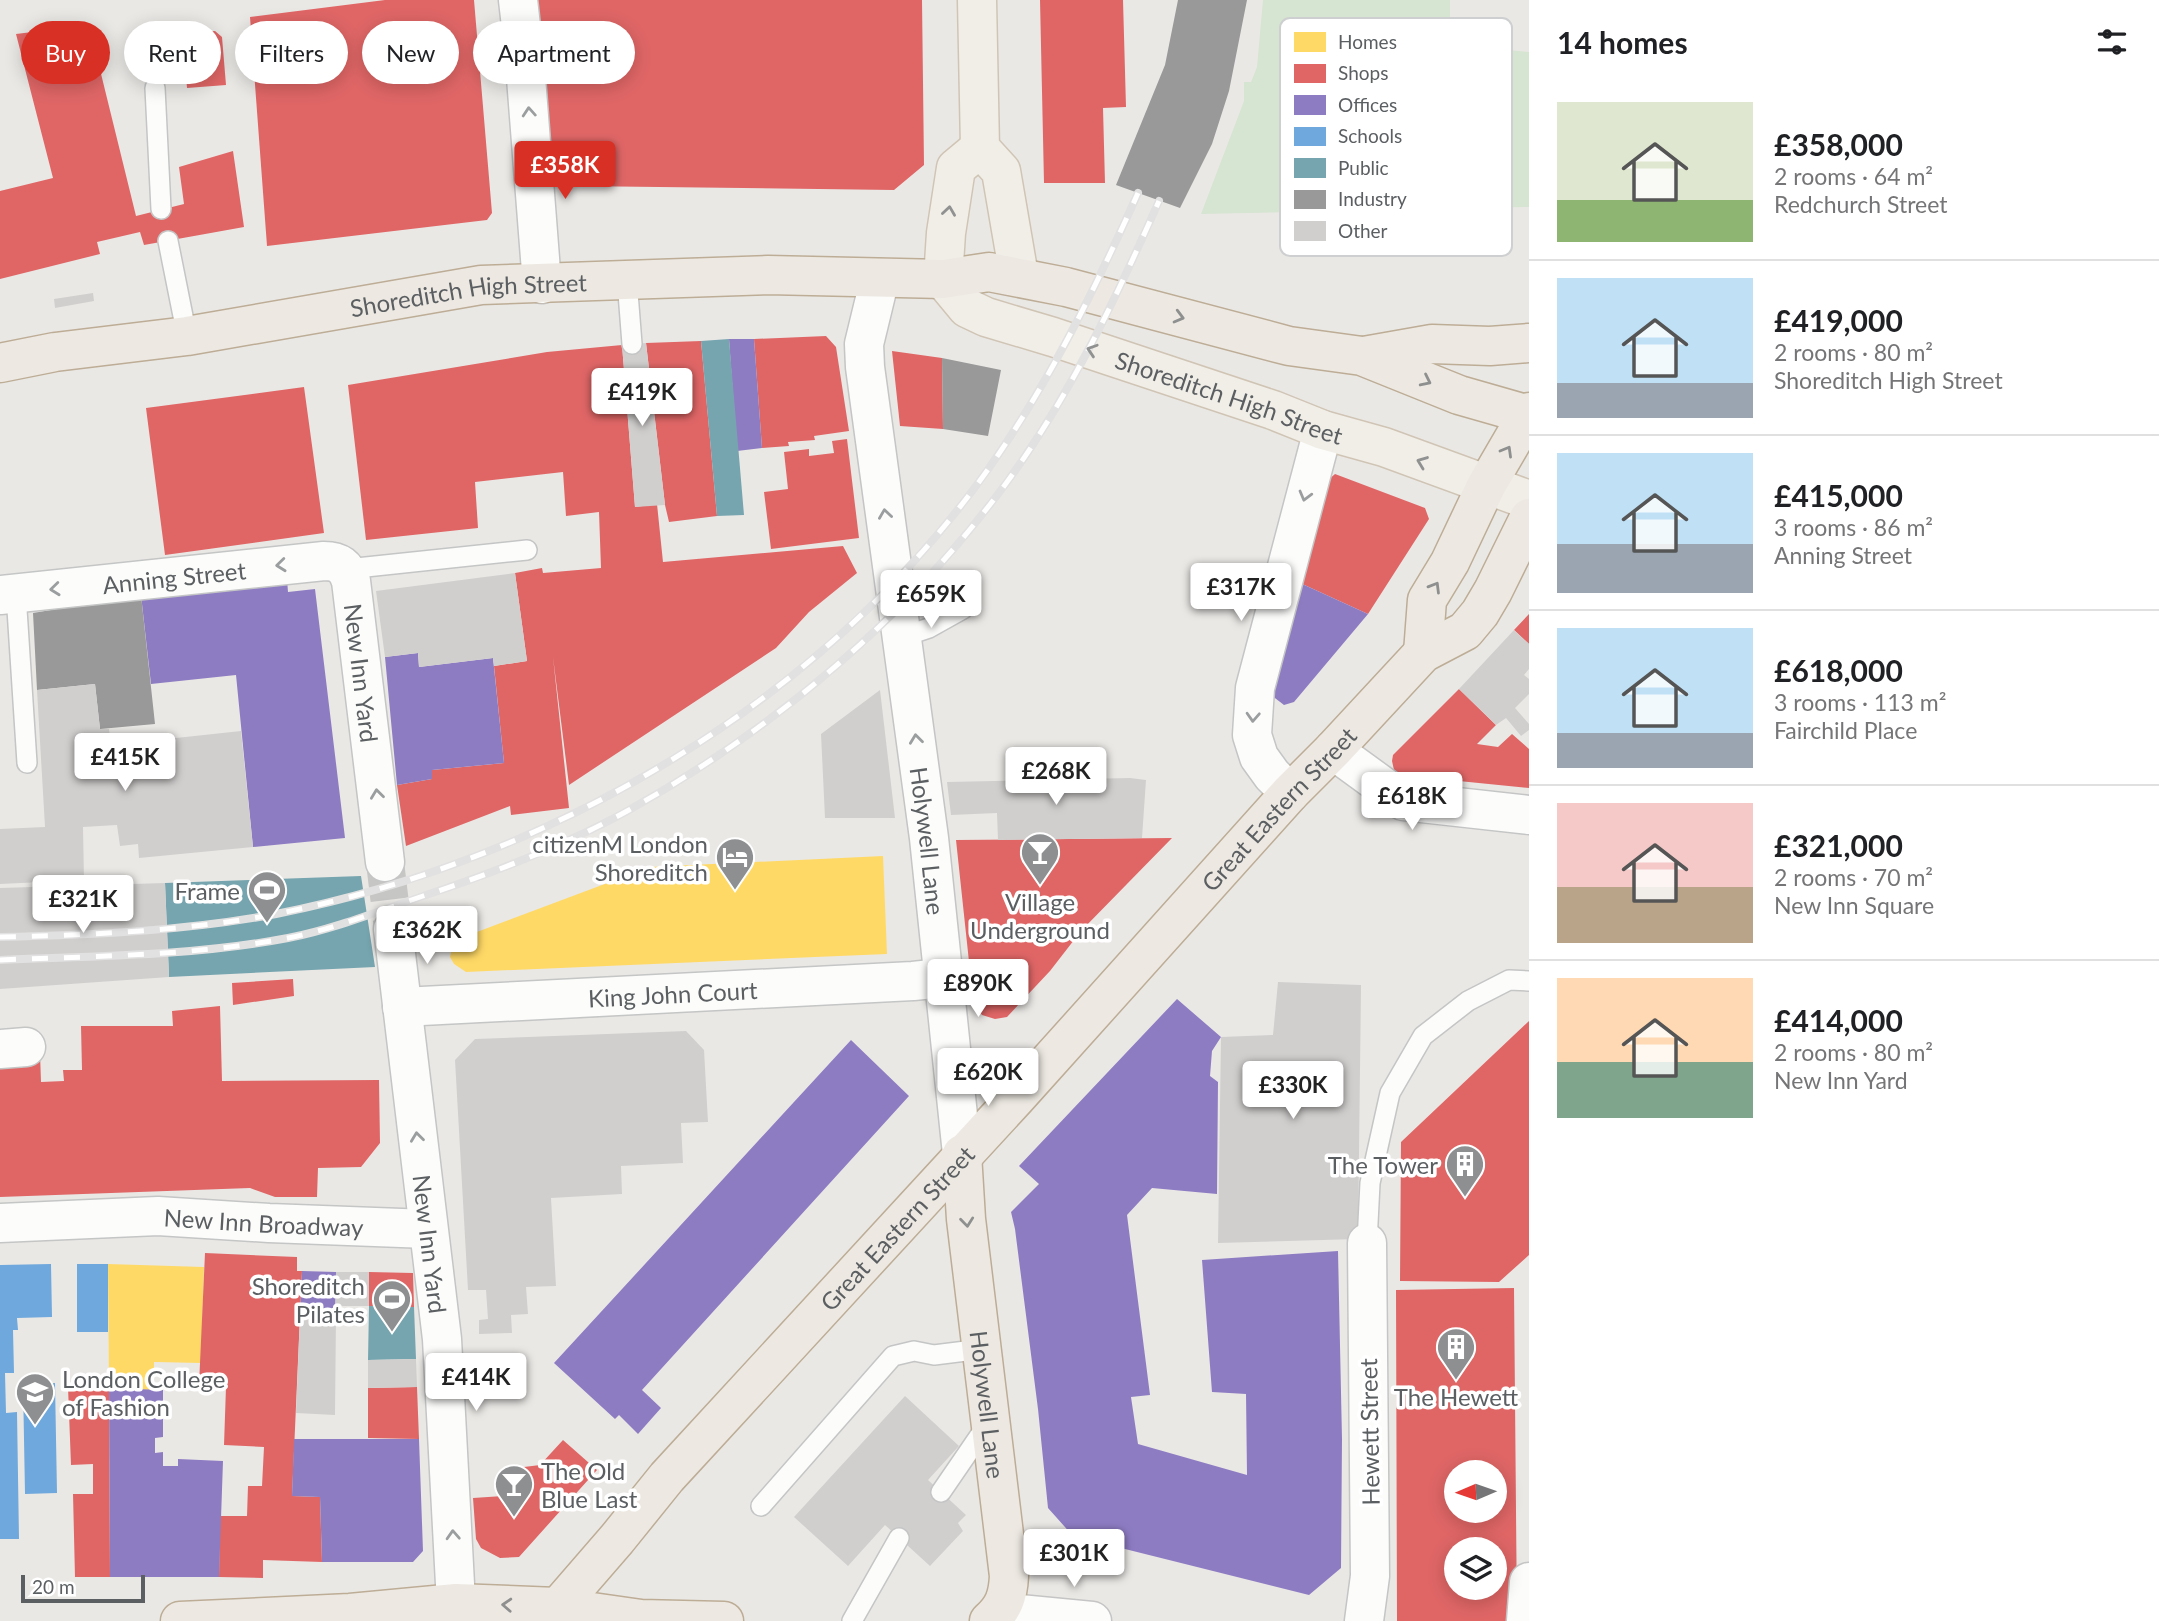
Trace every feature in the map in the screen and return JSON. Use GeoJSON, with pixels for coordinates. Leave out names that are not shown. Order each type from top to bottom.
{"type":"FeatureCollection","features":[{"type":"Feature","properties":{"kind":"highway","name":"Shoreditch High Street"},"geometry":{"type":"LineString","coordinates":[[0,363],[55,352],[187,336],[481,285],[768,275],[943,279],[989,272],[1020,276],[1289,346],[1362,356],[1447,391],[1528,414]]}},
{"type":"Feature","properties":{"kind":"highway"},"geometry":{"type":"LineString","coordinates":[[1362,356],[1432,344],[1490,346],[1529,343]]}},
{"type":"Feature","properties":{"kind":"highway"},"geometry":{"type":"LineString","coordinates":[[1423,653],[1427,600],[1450,562],[1486,486],[1528,414]]}},
{"type":"Feature","properties":{"kind":"highway","name":"Great Eastern Street"},"geometry":{"type":"LineString","coordinates":[[552,1614],[667,1477],[1016,1098],[1290,793],[1423,653],[1465,631],[1480,613],[1529,518]]}},
{"type":"Feature","properties":{"kind":"highway","name":"Holywell Lane"},"geometry":{"type":"LineString","coordinates":[[962,1154],[966,1219],[1009,1576],[1007,1596],[994,1617]]}},
{"type":"Feature","properties":{"kind":"highway"},"geometry":{"type":"LineString","coordinates":[[180,1621],[359,1617],[456,1603],[552,1614],[724,1621]]}},
{"type":"Feature","properties":{"kind":"main road"},"geometry":{"type":"LineString","coordinates":[[977,0],[980,148],[1001,171],[1020,276]]}},
{"type":"Feature","properties":{"kind":"main road"},"geometry":{"type":"LineString","coordinates":[[943,279],[946,233],[956,168],[980,148]]}},
{"type":"Feature","properties":{"kind":"main road","name":"Shoreditch High Street"},"geometry":{"type":"LineString","coordinates":[[943,279],[967,308],[986,317],[1260,405],[1323,430],[1384,447],[1529,500]]}},
{"type":"Feature","properties":{"kind":"street"},"geometry":{"type":"LineString","coordinates":[[518,0],[542,284]]}},
{"type":"Feature","properties":{"kind":"street","name":"Holywell Lane"},"geometry":{"type":"LineString","coordinates":[[880,278],[864,344],[865,367],[929,838],[962,1154]]}},
{"type":"Feature","properties":{"kind":"street"},"geometry":{"type":"LineString","coordinates":[[1290,793],[1259,757],[1252,735],[1255,688],[1323,430]]}},
{"type":"Feature","properties":{"kind":"street","name":"Anning Street"},"geometry":{"type":"LineString","coordinates":[[8,594],[324,561],[336,561],[347,569]]}},
{"type":"Feature","properties":{"kind":"street","name":"New Inn Yard"},"geometry":{"type":"LineString","coordinates":[[347,569],[351,580],[386,862]]}},
{"type":"Feature","properties":{"kind":"street"},"geometry":{"type":"LineString","coordinates":[[1333,750],[1403,801],[1529,815]]}},
{"type":"Feature","properties":{"kind":"street","name":"New Inn Yard"},"geometry":{"type":"LineString","coordinates":[[393,929],[443,1353],[456,1603]]}},
{"type":"Feature","properties":{"kind":"street","name":"King John Court"},"geometry":{"type":"LineString","coordinates":[[402,1007],[942,978]]}},
{"type":"Feature","properties":{"kind":"street","name":"New Inn Broadway"},"geometry":{"type":"LineString","coordinates":[[0,1223],[158,1216],[428,1229]]}},
{"type":"Feature","properties":{"kind":"street","name":"Hewett Street"},"geometry":{"type":"LineString","coordinates":[[1364,1621],[1370,1576],[1367,1243]]}},
{"type":"Feature","properties":{"kind":"street"},"geometry":{"type":"LineString","coordinates":[[1526,1621],[1529,1582]]}},
{"type":"Feature","properties":{"kind":"street"},"geometry":{"type":"LineString","coordinates":[[994,1617],[1092,1621]]}},
{"type":"Feature","properties":{"kind":"lane"},"geometry":{"type":"LineString","coordinates":[[155,88],[161,209]]}},
{"type":"Feature","properties":{"kind":"lane"},"geometry":{"type":"LineString","coordinates":[[167,241],[187,336]]}},
{"type":"Feature","properties":{"kind":"lane"},"geometry":{"type":"LineString","coordinates":[[627,280],[632,344]]}},
{"type":"Feature","properties":{"kind":"lane"},"geometry":{"type":"LineString","coordinates":[[347,569],[527,550]]}},
{"type":"Feature","properties":{"kind":"lane"},"geometry":{"type":"LineString","coordinates":[[8,594],[27,762]]}},
{"type":"Feature","properties":{"kind":"lane"},"geometry":{"type":"LineString","coordinates":[[902,637],[929,628],[963,609]]}},
{"type":"Feature","properties":{"kind":"lane"},"geometry":{"type":"LineString","coordinates":[[1367,1243],[1370,1183],[1390,1093],[1423,1036],[1478,996],[1509,980],[1529,981]]}},
{"type":"Feature","properties":{"kind":"lane"},"geometry":{"type":"LineString","coordinates":[[761,1506],[893,1356],[914,1351],[934,1355],[982,1349]]}},
{"type":"Feature","properties":{"kind":"lane"},"geometry":{"type":"LineString","coordinates":[[941,1492],[992,1419]]}},
{"type":"Feature","properties":{"kind":"lane"},"geometry":{"type":"LineString","coordinates":[[852,1621],[899,1538]]}},
{"type":"Feature","properties":{"kind":"green space"},"geometry":{"type":"Polygon","coordinates":[[[1263,0],[1450,0],[1450,18],[1280,18],[1280,212],[1201,214],[1244,101],[1244,82],[1251,82],[1257,67],[1263,0]]]}},
{"type":"Feature","properties":{"kind":"green space"},"geometry":{"type":"Polygon","coordinates":[[[1512,50],[1529,52],[1529,207],[1512,207],[1512,50]]]}},
{"type":"Feature","properties":{"kind":"building: Homes","name":"citizenM London Shoreditch"},"geometry":{"type":"Polygon","coordinates":[[[883,856],[887,954],[466,972],[454,964],[450,957],[453,944],[461,938],[650,867],[883,856]]]}},
{"type":"Feature","properties":{"kind":"building: Homes"},"geometry":{"type":"Polygon","coordinates":[[[108,1264],[204,1267],[201,1363],[154,1362],[154,1390],[109,1388],[108,1264]]]}},
{"type":"Feature","properties":{"kind":"building: Shops"},"geometry":{"type":"Polygon","coordinates":[[[385,0],[474,0],[473,84],[481,84],[492,213],[487,220],[267,246],[255,84],[348,84],[348,21],[250,21],[250,17],[385,0]]]}},
{"type":"Feature","properties":{"kind":"building: Shops"},"geometry":{"type":"Polygon","coordinates":[[[530,0],[922,0],[924,165],[894,190],[575,186],[547,156],[539,84],[635,84],[635,21],[532,21],[530,0]]]}},
{"type":"Feature","properties":{"kind":"building: Shops"},"geometry":{"type":"Polygon","coordinates":[[[1040,0],[1123,0],[1126,107],[1103,108],[1105,183],[1044,183],[1040,0]]]}},
{"type":"Feature","properties":{"kind":"building: Shops"},"geometry":{"type":"Polygon","coordinates":[[[21,33],[21,53],[16,34],[21,33]]]}},
{"type":"Feature","properties":{"kind":"building: Shops"},"geometry":{"type":"Polygon","coordinates":[[[221,36],[226,85],[187,88],[187,84],[221,84],[221,36]]]}},
{"type":"Feature","properties":{"kind":"building: Shops"},"geometry":{"type":"Polygon","coordinates":[[[29,84],[104,84],[136,216],[184,204],[179,167],[233,151],[244,227],[144,245],[140,232],[97,242],[100,254],[0,279],[0,191],[53,178],[29,84]]]}},
{"type":"Feature","properties":{"kind":"building: Shops"},"geometry":{"type":"Polygon","coordinates":[[[826,336],[836,347],[849,431],[814,436],[815,440],[788,442],[789,446],[762,448],[754,339],[826,336]]]}},
{"type":"Feature","properties":{"kind":"building: Shops"},"geometry":{"type":"Polygon","coordinates":[[[701,341],[717,516],[669,522],[646,343],[701,341]]]}},
{"type":"Feature","properties":{"kind":"building: Shops"},"geometry":{"type":"Polygon","coordinates":[[[622,345],[635,507],[657,504],[663,562],[843,546],[857,573],[809,612],[776,648],[569,785],[553,657],[569,808],[511,815],[510,806],[406,846],[397,785],[432,779],[432,770],[504,763],[494,666],[527,661],[515,573],[542,568],[543,573],[601,568],[599,512],[566,516],[563,472],[475,482],[478,528],[366,540],[348,385],[547,352],[622,345]]]}},
{"type":"Feature","properties":{"kind":"building: Shops"},"geometry":{"type":"Polygon","coordinates":[[[892,351],[942,358],[943,429],[900,426],[892,351]]]}},
{"type":"Feature","properties":{"kind":"building: Shops"},"geometry":{"type":"Polygon","coordinates":[[[304,387],[324,533],[165,555],[146,408],[304,387]]]}},
{"type":"Feature","properties":{"kind":"building: Shops"},"geometry":{"type":"Polygon","coordinates":[[[847,439],[859,538],[771,549],[764,492],[788,489],[784,452],[809,449],[809,456],[834,453],[832,441],[847,439]]]}},
{"type":"Feature","properties":{"kind":"building: Shops"},"geometry":{"type":"Polygon","coordinates":[[[1335,474],[1425,508],[1429,519],[1368,614],[1300,583],[1327,481],[1335,474]]]}},
{"type":"Feature","properties":{"kind":"building: Shops"},"geometry":{"type":"Polygon","coordinates":[[[1529,614],[1529,644],[1514,630],[1529,614]]]}},
{"type":"Feature","properties":{"kind":"building: Shops"},"geometry":{"type":"Polygon","coordinates":[[[1459,689],[1496,725],[1477,744],[1498,747],[1512,734],[1529,749],[1529,788],[1399,775],[1394,770],[1393,755],[1459,689]]]}},
{"type":"Feature","properties":{"kind":"building: Shops"},"geometry":{"type":"Polygon","coordinates":[[[1172,838],[1081,931],[1050,971],[1007,1017],[995,1019],[982,1015],[977,1008],[970,971],[956,840],[1172,838]]]}},
{"type":"Feature","properties":{"kind":"building: Shops"},"geometry":{"type":"Polygon","coordinates":[[[293,979],[294,996],[233,1005],[232,983],[293,979]]]}},
{"type":"Feature","properties":{"kind":"building: Shops"},"geometry":{"type":"Polygon","coordinates":[[[220,1006],[222,1081],[379,1080],[380,1143],[361,1167],[318,1168],[317,1197],[275,1197],[250,1188],[0,1197],[0,1066],[40,1053],[41,1082],[64,1081],[63,1070],[82,1070],[81,1026],[173,1026],[172,1011],[220,1006]]]}},
{"type":"Feature","properties":{"kind":"building: Shops","name":"The Tower"},"geometry":{"type":"Polygon","coordinates":[[[1529,1021],[1529,1255],[1499,1282],[1400,1281],[1401,1142],[1529,1021]]]}},
{"type":"Feature","properties":{"kind":"building: Shops"},"geometry":{"type":"Polygon","coordinates":[[[205,1253],[297,1257],[297,1271],[302,1271],[292,1496],[320,1497],[322,1562],[263,1560],[263,1578],[219,1577],[220,1516],[247,1516],[248,1486],[262,1486],[264,1447],[224,1445],[226,1387],[199,1385],[205,1253]]]}},
{"type":"Feature","properties":{"kind":"building: Shops"},"geometry":{"type":"Polygon","coordinates":[[[369,1272],[413,1273],[414,1307],[369,1306],[369,1272]]]}},
{"type":"Feature","properties":{"kind":"building: Shops","name":"The Hewett"},"geometry":{"type":"Polygon","coordinates":[[[1514,1288],[1517,1621],[1397,1621],[1396,1290],[1514,1288]]]}},
{"type":"Feature","properties":{"kind":"building: Shops"},"geometry":{"type":"Polygon","coordinates":[[[68,1387],[109,1388],[110,1577],[75,1577],[73,1494],[93,1494],[93,1464],[71,1465],[68,1387]]]}},
{"type":"Feature","properties":{"kind":"building: Shops"},"geometry":{"type":"Polygon","coordinates":[[[417,1387],[419,1439],[368,1438],[368,1388],[417,1387]]]}},
{"type":"Feature","properties":{"kind":"building: Shops","name":"The Old Blue Last"},"geometry":{"type":"Polygon","coordinates":[[[563,1440],[597,1470],[519,1557],[500,1558],[481,1548],[476,1539],[473,1498],[503,1496],[501,1470],[540,1465],[563,1440]]]}},
{"type":"Feature","properties":{"kind":"building: Offices"},"geometry":{"type":"Polygon","coordinates":[[[729,339],[754,339],[762,448],[737,451],[729,339]]]}},
{"type":"Feature","properties":{"kind":"building: Offices"},"geometry":{"type":"Polygon","coordinates":[[[287,579],[288,592],[315,589],[345,838],[253,847],[236,675],[151,684],[141,595],[287,579]]]}},
{"type":"Feature","properties":{"kind":"building: Offices"},"geometry":{"type":"Polygon","coordinates":[[[1300,583],[1368,614],[1294,702],[1284,705],[1271,695],[1300,583]]]}},
{"type":"Feature","properties":{"kind":"building: Offices"},"geometry":{"type":"Polygon","coordinates":[[[418,653],[419,667],[493,658],[504,763],[432,770],[432,779],[397,785],[385,657],[418,653]]]}},
{"type":"Feature","properties":{"kind":"building: Offices"},"geometry":{"type":"Polygon","coordinates":[[[1177,999],[1221,1037],[1212,1051],[1210,1076],[1218,1082],[1217,1194],[1152,1188],[1127,1215],[1150,1395],[1131,1397],[1138,1444],[1247,1475],[1246,1394],[1212,1392],[1202,1260],[1338,1251],[1342,1439],[1341,1568],[1309,1595],[1073,1536],[1048,1508],[1038,1409],[1011,1212],[1039,1184],[1019,1166],[1177,999]]]}},
{"type":"Feature","properties":{"kind":"building: Offices"},"geometry":{"type":"Polygon","coordinates":[[[851,1040],[909,1096],[642,1390],[661,1408],[638,1434],[619,1415],[615,1419],[554,1363],[851,1040]]]}},
{"type":"Feature","properties":{"kind":"building: Offices"},"geometry":{"type":"Polygon","coordinates":[[[302,1271],[336,1272],[336,1316],[300,1315],[302,1271]]]}},
{"type":"Feature","properties":{"kind":"building: Offices"},"geometry":{"type":"Polygon","coordinates":[[[109,1388],[163,1390],[163,1437],[155,1438],[155,1453],[163,1452],[163,1466],[178,1466],[178,1459],[223,1461],[219,1577],[110,1577],[109,1388]]]}},
{"type":"Feature","properties":{"kind":"building: Offices"},"geometry":{"type":"Polygon","coordinates":[[[294,1439],[419,1439],[423,1551],[413,1562],[322,1562],[320,1497],[292,1496],[294,1439]]]}},
{"type":"Feature","properties":{"kind":"building: Schools"},"geometry":{"type":"Polygon","coordinates":[[[51,1264],[52,1317],[17,1318],[18,1330],[13,1330],[14,1373],[5,1373],[6,1413],[17,1412],[19,1539],[0,1539],[0,1265],[51,1264]]]}},
{"type":"Feature","properties":{"kind":"building: Schools"},"geometry":{"type":"Polygon","coordinates":[[[77,1264],[108,1264],[108,1332],[77,1332],[77,1264]]]}},
{"type":"Feature","properties":{"kind":"building: Schools"},"geometry":{"type":"Polygon","coordinates":[[[55,1383],[57,1493],[25,1494],[23,1384],[55,1383]]]}},
{"type":"Feature","properties":{"kind":"building: Public"},"geometry":{"type":"Polygon","coordinates":[[[729,339],[744,515],[717,516],[701,341],[729,339]]]}},
{"type":"Feature","properties":{"kind":"building: Public","name":"Frame"},"geometry":{"type":"Polygon","coordinates":[[[361,876],[375,967],[169,977],[165,883],[361,876]]]}},
{"type":"Feature","properties":{"kind":"building: Public","name":"Shoreditch Pilates"},"geometry":{"type":"Polygon","coordinates":[[[369,1306],[414,1307],[416,1359],[368,1360],[369,1306]]]}},
{"type":"Feature","properties":{"kind":"building: Industry"},"geometry":{"type":"Polygon","coordinates":[[[1178,0],[1247,0],[1229,91],[1212,144],[1180,208],[1116,185],[1165,65],[1178,0]]]}},
{"type":"Feature","properties":{"kind":"building: Industry"},"geometry":{"type":"Polygon","coordinates":[[[942,358],[1001,370],[988,436],[943,429],[942,358]]]}},
{"type":"Feature","properties":{"kind":"building: Industry"},"geometry":{"type":"Polygon","coordinates":[[[141,595],[155,724],[100,729],[95,684],[37,690],[33,613],[141,595]]]}},
{"type":"Feature","properties":{"kind":"building: Other"},"geometry":{"type":"Polygon","coordinates":[[[93,293],[94,301],[55,308],[54,299],[93,293]]]}},
{"type":"Feature","properties":{"kind":"building: Other"},"geometry":{"type":"Polygon","coordinates":[[[646,343],[665,505],[635,507],[622,345],[646,343]]]}},
{"type":"Feature","properties":{"kind":"building: Other"},"geometry":{"type":"Polygon","coordinates":[[[515,573],[527,661],[494,666],[493,658],[419,667],[418,653],[385,657],[376,591],[515,573]]]}},
{"type":"Feature","properties":{"kind":"building: Other"},"geometry":{"type":"Polygon","coordinates":[[[1514,630],[1529,644],[1529,669],[1524,675],[1529,679],[1529,694],[1515,708],[1529,724],[1529,730],[1521,736],[1506,718],[1496,725],[1459,689],[1514,630]]]}},
{"type":"Feature","properties":{"kind":"building: Other"},"geometry":{"type":"Polygon","coordinates":[[[95,684],[100,729],[109,729],[111,745],[241,731],[253,847],[139,858],[138,844],[120,846],[117,825],[83,827],[84,880],[0,884],[0,829],[45,827],[37,690],[95,684]]]}},
{"type":"Feature","properties":{"kind":"building: Other"},"geometry":{"type":"Polygon","coordinates":[[[880,690],[895,818],[825,818],[821,734],[880,690]]]}},
{"type":"Feature","properties":{"kind":"building: Other"},"geometry":{"type":"Polygon","coordinates":[[[1130,778],[1146,780],[1142,838],[998,840],[997,813],[951,815],[947,782],[1130,778]]]}},
{"type":"Feature","properties":{"kind":"building: Other"},"geometry":{"type":"Polygon","coordinates":[[[165,883],[169,977],[0,989],[0,888],[165,883]]]}},
{"type":"Feature","properties":{"kind":"building: Other"},"geometry":{"type":"Polygon","coordinates":[[[1278,982],[1361,985],[1358,1239],[1218,1243],[1221,1037],[1273,1035],[1278,982]]]}},
{"type":"Feature","properties":{"kind":"building: Other"},"geometry":{"type":"Polygon","coordinates":[[[686,1031],[704,1050],[708,1122],[681,1123],[683,1163],[621,1166],[622,1194],[551,1198],[556,1286],[526,1287],[528,1314],[511,1315],[512,1333],[479,1334],[479,1320],[488,1319],[486,1290],[468,1290],[455,1060],[475,1039],[686,1031]]]}},
{"type":"Feature","properties":{"kind":"building: Other"},"geometry":{"type":"Polygon","coordinates":[[[336,1272],[369,1272],[369,1306],[335,1306],[336,1272]]]}},
{"type":"Feature","properties":{"kind":"building: Other"},"geometry":{"type":"Polygon","coordinates":[[[300,1315],[336,1316],[335,1415],[296,1413],[300,1315]]]}},
{"type":"Feature","properties":{"kind":"building: Other"},"geometry":{"type":"Polygon","coordinates":[[[416,1359],[417,1387],[368,1388],[368,1360],[416,1359]]]}},
{"type":"Feature","properties":{"kind":"building: Other"},"geometry":{"type":"Polygon","coordinates":[[[905,1396],[959,1446],[928,1480],[966,1515],[958,1523],[963,1531],[930,1566],[885,1525],[848,1566],[794,1517],[905,1396]]]}},
{"type":"Feature","properties":{"kind":"tunnel"},"geometry":{"type":"LineString","coordinates":[[385,862],[393,929]]}},
{"type":"Feature","properties":{"kind":"railway"},"geometry":{"type":"LineString","coordinates":[[0,937],[104,933],[242,920],[380,889],[481,854],[580,810],[674,758],[764,697],[847,629],[922,552],[989,468],[1032,403],[1088,300],[1138,193]]}},
{"type":"Feature","properties":{"kind":"railway"},"geometry":{"type":"LineString","coordinates":[[0,960],[216,948],[288,938],[322,930],[528,858],[604,823],[683,778],[787,706],[836,666],[882,624],[968,532],[1030,449],[1071,381],[1109,310],[1159,201]]}},
{"type":"Feature","properties":{"kind":"place","name":"Village Underground"},"geometry":{"type":"Point","coordinates":[1040,886]}},
{"type":"Feature","properties":{"kind":"place","name":"citizenM London Shoreditch"},"geometry":{"type":"Point","coordinates":[735,891]}},
{"type":"Feature","properties":{"kind":"place","name":"Frame"},"geometry":{"type":"Point","coordinates":[267,924]}},
{"type":"Feature","properties":{"kind":"place","name":"The Tower"},"geometry":{"type":"Point","coordinates":[1465,1198]}},
{"type":"Feature","properties":{"kind":"place","name":"Shoreditch Pilates"},"geometry":{"type":"Point","coordinates":[392,1333]}},
{"type":"Feature","properties":{"kind":"place","name":"The Hewett"},"geometry":{"type":"Point","coordinates":[1456,1381]}},
{"type":"Feature","properties":{"kind":"place","name":"London College of Fashion"},"geometry":{"type":"Point","coordinates":[35,1426]}},
{"type":"Feature","properties":{"kind":"place","name":"The Old Blue Last"},"geometry":{"type":"Point","coordinates":[514,1518]}}]}
